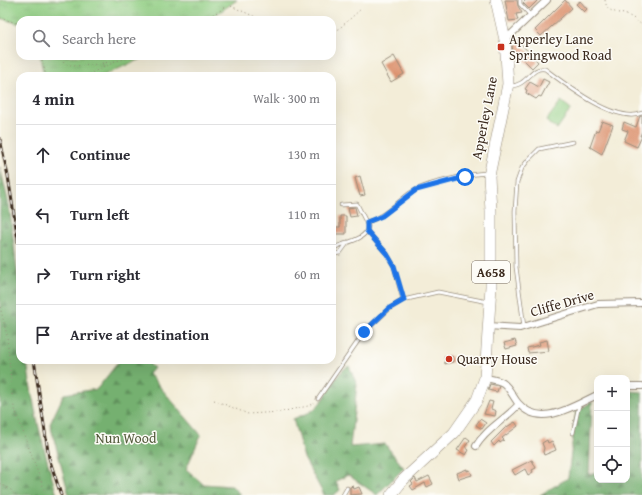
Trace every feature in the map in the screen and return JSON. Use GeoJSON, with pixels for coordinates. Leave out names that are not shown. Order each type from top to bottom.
{"type":"FeatureCollection","features":[{"type":"Feature","properties":{"kind":"highway","name":"Apperley Lane"},"geometry":{"type":"LineString","coordinates":[[391,495],[403,480],[454,433],[477,400],[485,378],[490,303],[489,173],[508,85],[505,40],[496,0]]}},
{"type":"Feature","properties":{"kind":"street"},"geometry":{"type":"LineString","coordinates":[[505,40],[547,0]]}},
{"type":"Feature","properties":{"kind":"street","name":"Cliffe Drive"},"geometry":{"type":"LineString","coordinates":[[488,326],[520,328],[598,304],[642,302]]}},
{"type":"Feature","properties":{"kind":"street"},"geometry":{"type":"LineString","coordinates":[[485,378],[504,383],[519,404],[533,414],[546,416],[561,412],[594,396]]}},
{"type":"Feature","properties":{"kind":"street"},"geometry":{"type":"LineString","coordinates":[[630,386],[642,386]]}},
{"type":"Feature","properties":{"kind":"street"},"geometry":{"type":"LineString","coordinates":[[476,446],[483,435],[504,420],[519,404]]}},
{"type":"Feature","properties":{"kind":"lane"},"geometry":{"type":"LineString","coordinates":[[520,0],[520,4],[531,16]]}},
{"type":"Feature","properties":{"kind":"lane"},"geometry":{"type":"LineString","coordinates":[[508,85],[520,85],[534,72],[541,68],[545,69],[583,96],[598,104],[624,115],[632,116],[642,113]]}},
{"type":"Feature","properties":{"kind":"lane"},"geometry":{"type":"LineString","coordinates":[[524,327],[516,267],[515,211],[517,182],[522,168],[540,149],[573,142]]}},
{"type":"Feature","properties":{"kind":"lane"},"geometry":{"type":"LineString","coordinates":[[367,222],[382,216],[409,194],[424,186],[478,173],[489,173]]}},
{"type":"Feature","properties":{"kind":"lane"},"geometry":{"type":"LineString","coordinates":[[336,247],[362,237],[367,231],[367,222],[357,204],[341,205]]}},
{"type":"Feature","properties":{"kind":"lane"},"geometry":{"type":"LineString","coordinates":[[367,231],[387,254],[394,266],[404,300]]}},
{"type":"Feature","properties":{"kind":"lane"},"geometry":{"type":"LineString","coordinates":[[336,254],[340,253],[348,242]]}},
{"type":"Feature","properties":{"kind":"lane"},"geometry":{"type":"LineString","coordinates":[[318,399],[364,332],[388,309],[404,300],[438,292],[490,303]]}},
{"type":"Feature","properties":{"kind":"lane"},"geometry":{"type":"LineString","coordinates":[[573,433],[579,403]]}},
{"type":"Feature","properties":{"kind":"lane"},"geometry":{"type":"LineString","coordinates":[[343,495],[347,488]]}},
{"type":"Feature","properties":{"kind":"path"},"geometry":{"type":"LineString","coordinates":[[210,16],[221,10],[231,0]]}},
{"type":"Feature","properties":{"kind":"path"},"geometry":{"type":"LineString","coordinates":[[605,0],[610,11],[631,16],[642,25]]}},
{"type":"Feature","properties":{"kind":"path"},"geometry":{"type":"LineString","coordinates":[[231,6],[253,16]]}},
{"type":"Feature","properties":{"kind":"path"},"geometry":{"type":"LineString","coordinates":[[336,31],[361,9]]}},
{"type":"Feature","properties":{"kind":"path"},"geometry":{"type":"LineString","coordinates":[[0,18],[16,23]]}},
{"type":"Feature","properties":{"kind":"path"},"geometry":{"type":"LineString","coordinates":[[42,60],[45,72]]}},
{"type":"Feature","properties":{"kind":"path"},"geometry":{"type":"LineString","coordinates":[[62,60],[65,64],[76,66],[93,65],[122,60]]}},
{"type":"Feature","properties":{"kind":"path"},"geometry":{"type":"LineString","coordinates":[[94,72],[117,61]]}},
{"type":"Feature","properties":{"kind":"path"},"geometry":{"type":"LineString","coordinates":[[0,307],[3,314],[7,335],[13,404],[46,495]]}},
{"type":"Feature","properties":{"kind":"path"},"geometry":{"type":"LineString","coordinates":[[214,400],[248,414],[258,414],[308,406],[318,399]]}},
{"type":"Feature","properties":{"kind":"path"},"geometry":{"type":"LineString","coordinates":[[0,484],[11,490],[15,495]]}},
{"type":"Feature","properties":{"kind":"green space"},"geometry":{"type":"Polygon","coordinates":[[[0,0],[237,0],[214,16],[16,16],[16,23],[0,18],[0,0]]]}},
{"type":"Feature","properties":{"kind":"green space"},"geometry":{"type":"Polygon","coordinates":[[[41,60],[138,60],[111,72],[43,72],[41,60]]]}},
{"type":"Feature","properties":{"kind":"green space"},"geometry":{"type":"Polygon","coordinates":[[[561,101],[571,109],[557,129],[546,121],[561,101]]]}},
{"type":"Feature","properties":{"kind":"green space"},"geometry":{"type":"Polygon","coordinates":[[[0,167],[9,205],[16,262],[16,364],[27,364],[35,411],[57,495],[0,495],[0,167]]]}},
{"type":"Feature","properties":{"kind":"green space","name":"Nun Wood"},"geometry":{"type":"Polygon","coordinates":[[[117,364],[150,364],[154,368],[149,374],[201,435],[186,469],[203,484],[232,486],[241,495],[69,495],[50,424],[64,394],[97,389],[117,364]]]}},
{"type":"Feature","properties":{"kind":"green space"},"geometry":{"type":"Polygon","coordinates":[[[349,366],[357,385],[350,447],[385,444],[404,468],[377,495],[348,475],[336,481],[340,490],[334,495],[324,495],[304,458],[293,419],[306,414],[318,405],[339,374],[349,366]]]}},
{"type":"Feature","properties":{"kind":"green space"},"geometry":{"type":"Polygon","coordinates":[[[630,391],[642,392],[642,495],[540,495],[568,478],[576,411],[592,402],[589,475],[594,474],[594,483],[630,483],[630,391]]]}},
{"type":"Feature","properties":{"kind":"building"},"geometry":{"type":"Polygon","coordinates":[[[505,0],[517,0],[518,6],[522,13],[516,14],[518,20],[509,21],[505,0]]]}},
{"type":"Feature","properties":{"kind":"building"},"geometry":{"type":"Polygon","coordinates":[[[526,0],[538,0],[529,9],[523,3],[526,0]]]}},
{"type":"Feature","properties":{"kind":"building"},"geometry":{"type":"Polygon","coordinates":[[[565,0],[572,8],[541,36],[535,30],[565,0]]]}},
{"type":"Feature","properties":{"kind":"building"},"geometry":{"type":"Polygon","coordinates":[[[580,1],[587,9],[584,12],[576,4],[580,1]]]}},
{"type":"Feature","properties":{"kind":"building"},"geometry":{"type":"Polygon","coordinates":[[[521,37],[525,41],[521,44],[538,62],[532,68],[515,51],[513,53],[512,45],[521,37]]]}},
{"type":"Feature","properties":{"kind":"building"},"geometry":{"type":"Polygon","coordinates":[[[394,56],[404,74],[391,82],[381,64],[394,56]]]}},
{"type":"Feature","properties":{"kind":"building"},"geometry":{"type":"Polygon","coordinates":[[[543,79],[549,82],[541,97],[539,96],[536,99],[526,93],[527,90],[525,89],[530,82],[539,87],[543,79]]]}},
{"type":"Feature","properties":{"kind":"building"},"geometry":{"type":"Polygon","coordinates":[[[640,116],[642,116],[642,131],[640,136],[642,136],[637,147],[624,141],[628,131],[622,129],[624,122],[636,127],[640,116]]]}},
{"type":"Feature","properties":{"kind":"building"},"geometry":{"type":"Polygon","coordinates":[[[602,121],[613,125],[602,154],[590,147],[596,130],[598,131],[602,121]]]}},
{"type":"Feature","properties":{"kind":"building"},"geometry":{"type":"Polygon","coordinates":[[[360,176],[365,195],[360,196],[355,178],[360,176]]]}},
{"type":"Feature","properties":{"kind":"building"},"geometry":{"type":"Polygon","coordinates":[[[355,207],[357,216],[350,217],[348,208],[355,207]]]}},
{"type":"Feature","properties":{"kind":"building"},"geometry":{"type":"Polygon","coordinates":[[[340,216],[346,216],[346,234],[336,234],[336,227],[340,227],[340,216]]]}},
{"type":"Feature","properties":{"kind":"building"},"geometry":{"type":"Polygon","coordinates":[[[515,340],[517,346],[506,349],[504,343],[515,340]]]}},
{"type":"Feature","properties":{"kind":"building"},"geometry":{"type":"Polygon","coordinates":[[[547,340],[549,351],[528,353],[527,348],[540,345],[539,342],[547,340]]]}},
{"type":"Feature","properties":{"kind":"building","name":"Quarry House"},"geometry":{"type":"Polygon","coordinates":[[[449,355],[449,357],[452,356],[453,362],[445,364],[444,356],[449,355]]]}},
{"type":"Feature","properties":{"kind":"building"},"geometry":{"type":"Polygon","coordinates":[[[490,384],[499,386],[497,392],[488,390],[490,384]]]}},
{"type":"Feature","properties":{"kind":"building"},"geometry":{"type":"Polygon","coordinates":[[[489,401],[493,402],[491,409],[496,411],[495,416],[484,414],[489,401]]]}},
{"type":"Feature","properties":{"kind":"building"},"geometry":{"type":"Polygon","coordinates":[[[480,419],[486,423],[482,429],[476,425],[480,419]]]}},
{"type":"Feature","properties":{"kind":"building"},"geometry":{"type":"Polygon","coordinates":[[[515,422],[518,426],[502,438],[504,440],[500,443],[499,441],[494,446],[491,442],[505,428],[515,422]]]}},
{"type":"Feature","properties":{"kind":"building"},"geometry":{"type":"Polygon","coordinates":[[[466,437],[470,440],[465,447],[469,450],[466,455],[457,450],[466,437]]]}},
{"type":"Feature","properties":{"kind":"building"},"geometry":{"type":"Polygon","coordinates":[[[547,440],[548,443],[552,441],[556,450],[544,455],[542,443],[547,440]]]}},
{"type":"Feature","properties":{"kind":"building"},"geometry":{"type":"Polygon","coordinates":[[[532,460],[536,468],[532,470],[533,472],[528,475],[525,469],[515,475],[512,470],[532,460]]]}},
{"type":"Feature","properties":{"kind":"building"},"geometry":{"type":"Polygon","coordinates":[[[467,469],[467,471],[470,470],[472,475],[459,479],[457,473],[467,469]]]}},
{"type":"Feature","properties":{"kind":"building"},"geometry":{"type":"Polygon","coordinates":[[[429,476],[433,484],[427,487],[425,483],[413,490],[410,486],[413,484],[411,482],[415,478],[417,482],[429,476]]]}},
{"type":"Feature","properties":{"kind":"building"},"geometry":{"type":"Polygon","coordinates":[[[353,486],[354,489],[359,487],[362,494],[350,495],[350,487],[353,486]]]}},
{"type":"Feature","properties":{"kind":"railway"},"geometry":{"type":"LineString","coordinates":[[0,139],[8,176],[16,227]]}},
{"type":"Feature","properties":{"kind":"railway"},"geometry":{"type":"LineString","coordinates":[[35,364],[49,458],[61,495]]}},
{"type":"Feature","properties":{"kind":"place","name":"Apperley Lane Springwood Road"},"geometry":{"type":"Point","coordinates":[501,47]}},
{"type":"Feature","properties":{"kind":"place","name":"Quarry House"},"geometry":{"type":"Point","coordinates":[449,359]}},
{"type":"Feature","properties":{"kind":"route"},"geometry":{"type":"LineString","coordinates":[[364,332],[388,309],[404,300],[394,266],[387,254],[367,231],[367,222],[382,216],[409,194],[424,186],[465,177]]}}]}
